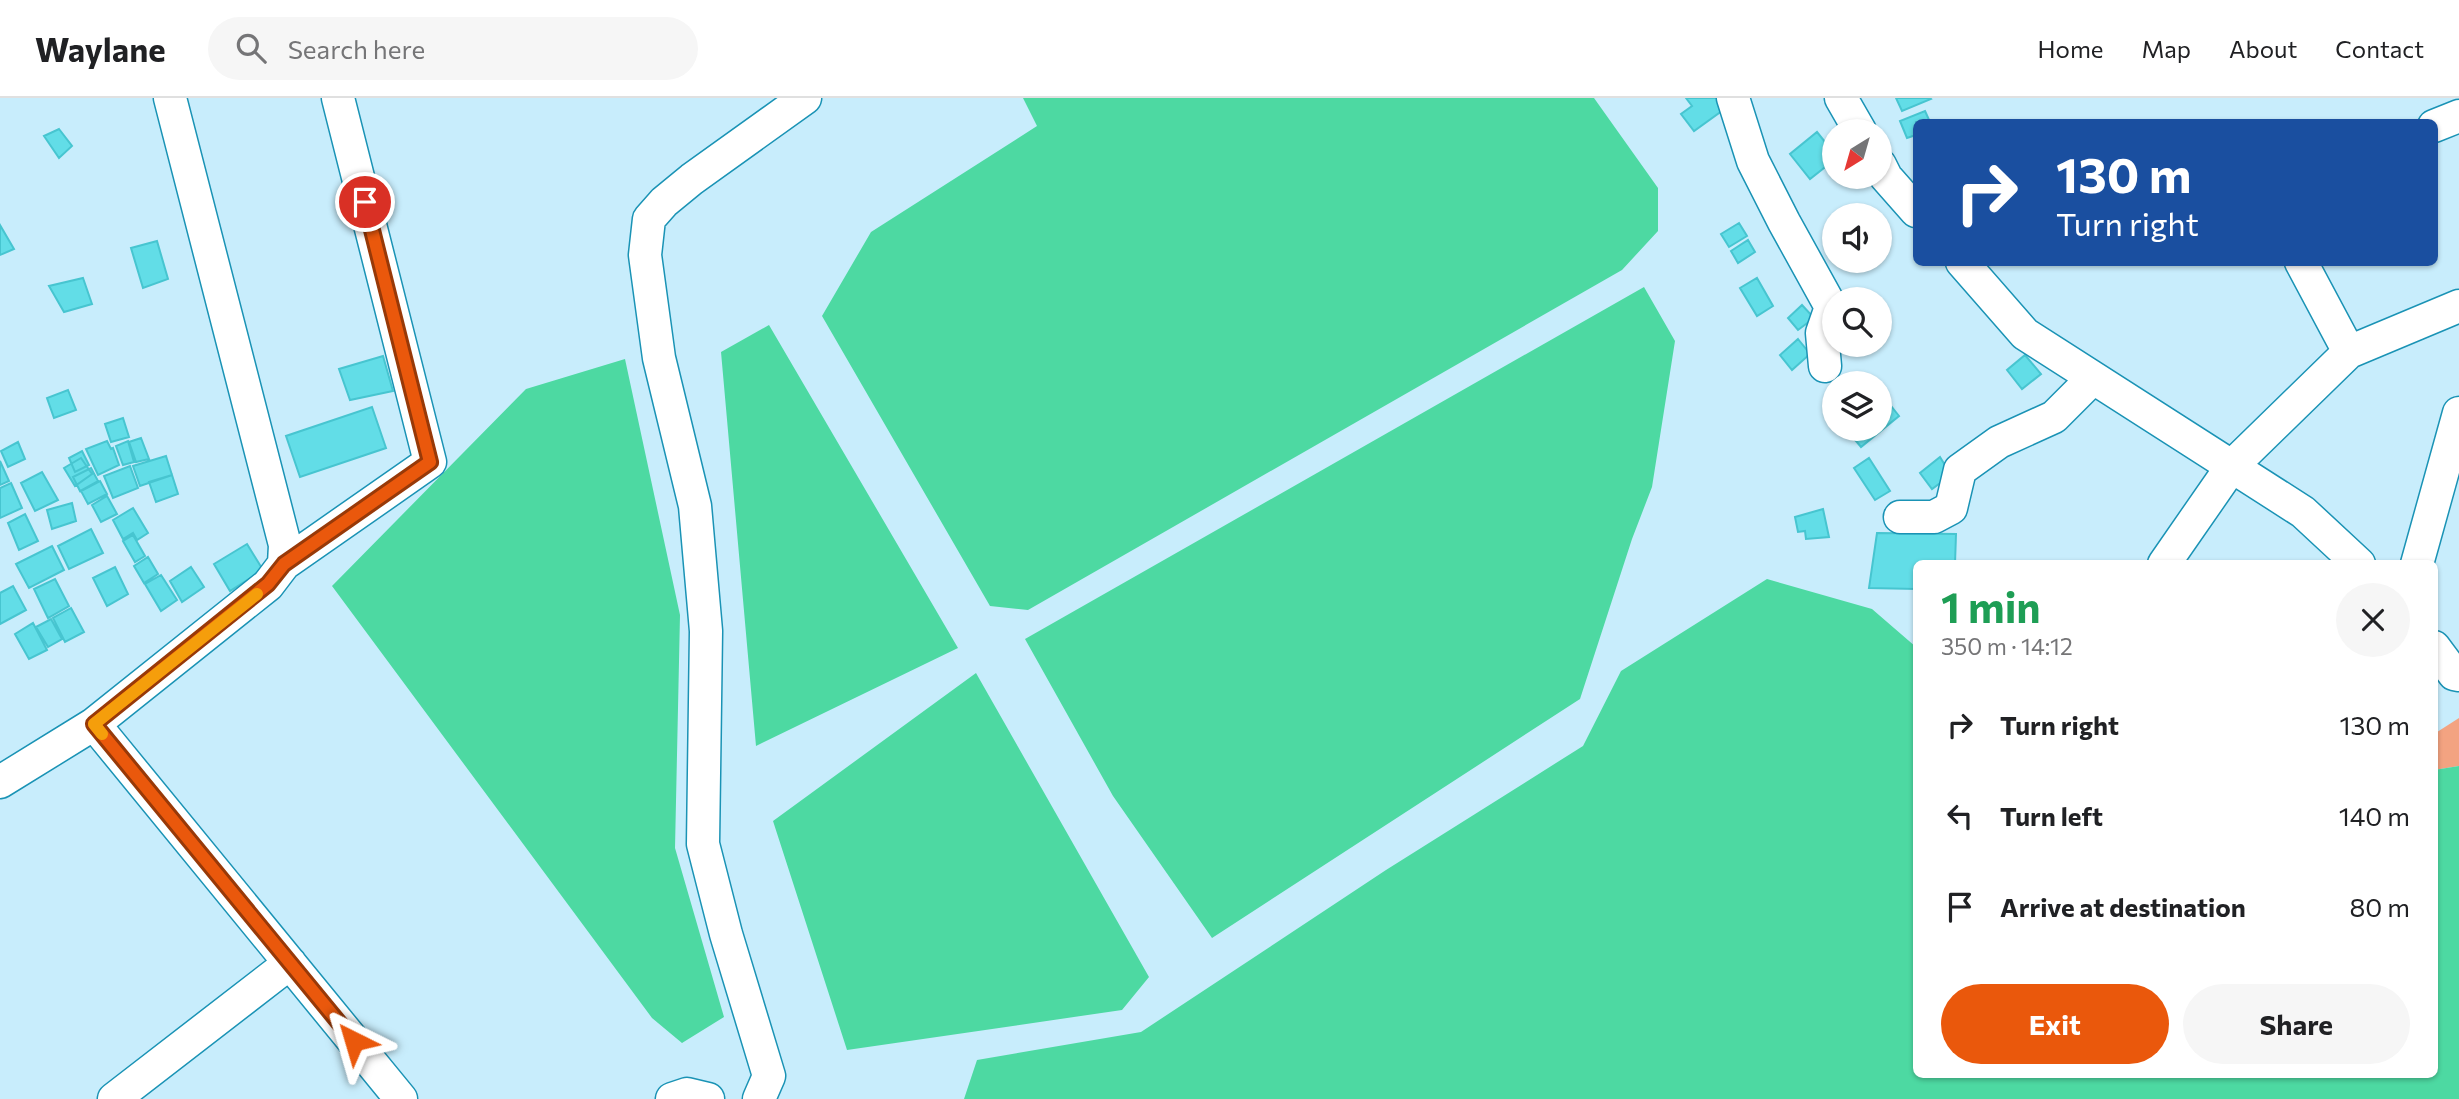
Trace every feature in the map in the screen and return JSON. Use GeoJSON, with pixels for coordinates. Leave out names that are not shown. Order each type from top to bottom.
{"type":"FeatureCollection","features":[{"type":"Feature","properties":{"kind":"street"},"geometry":{"type":"LineString","coordinates":[[170,98],[285,545],[284,564]]}},
{"type":"Feature","properties":{"kind":"street"},"geometry":{"type":"LineString","coordinates":[[0,782],[94,724],[268,584],[284,564],[430,462],[338,98]]}},
{"type":"Feature","properties":{"kind":"street"},"geometry":{"type":"LineString","coordinates":[[760,1099],[769,1076],[726,934],[703,844],[706,631],[695,506],[659,358],[645,255],[649,219],[664,202],[805,98]]}},
{"type":"Feature","properties":{"kind":"street"},"geometry":{"type":"LineString","coordinates":[[1733,98],[1754,161],[1831,307],[1822,333],[1825,366]]}},
{"type":"Feature","properties":{"kind":"street"},"geometry":{"type":"LineString","coordinates":[[1841,98],[1853,119]]}},
{"type":"Feature","properties":{"kind":"street"},"geometry":{"type":"LineString","coordinates":[[2438,124],[2459,116]]}},
{"type":"Feature","properties":{"kind":"street"},"geometry":{"type":"LineString","coordinates":[[1892,184],[1913,208]]}},
{"type":"Feature","properties":{"kind":"street"},"geometry":{"type":"LineString","coordinates":[[1966,266],[2025,334],[2303,512],[2355,560]]}},
{"type":"Feature","properties":{"kind":"street"},"geometry":{"type":"LineString","coordinates":[[2303,266],[2349,352]]}},
{"type":"Feature","properties":{"kind":"street"},"geometry":{"type":"LineString","coordinates":[[2167,560],[2232,467],[2349,352],[2459,306]]}},
{"type":"Feature","properties":{"kind":"street"},"geometry":{"type":"LineString","coordinates":[[1900,517],[1934,517],[1951,508],[1960,470],[1999,442],[2054,417],[2094,378]]}},
{"type":"Feature","properties":{"kind":"street"},"geometry":{"type":"LineString","coordinates":[[2418,560],[2459,413]]}},
{"type":"Feature","properties":{"kind":"street"},"geometry":{"type":"LineString","coordinates":[[2438,652],[2454,674],[2459,675]]}},
{"type":"Feature","properties":{"kind":"street"},"geometry":{"type":"LineString","coordinates":[[94,724],[401,1099]]}},
{"type":"Feature","properties":{"kind":"street"},"geometry":{"type":"LineString","coordinates":[[114,1099],[290,963]]}},
{"type":"Feature","properties":{"kind":"street"},"geometry":{"type":"LineString","coordinates":[[672,1099],[687,1094],[708,1099]]}},
{"type":"Feature","properties":{"kind":"shaded area"},"geometry":{"type":"Polygon","coordinates":[[[1023,98],[1594,98],[1658,188],[1658,231],[1622,270],[1028,610],[990,606],[822,316],[871,232],[1037,126],[1023,98]]]}},
{"type":"Feature","properties":{"kind":"shaded area"},"geometry":{"type":"Polygon","coordinates":[[[1644,287],[1675,341],[1652,487],[1632,539],[1580,699],[1212,938],[1113,796],[1025,639],[1644,287]]]}},
{"type":"Feature","properties":{"kind":"shaded area"},"geometry":{"type":"Polygon","coordinates":[[[769,325],[958,648],[756,746],[721,352],[769,325]]]}},
{"type":"Feature","properties":{"kind":"shaded area"},"geometry":{"type":"Polygon","coordinates":[[[625,359],[680,615],[675,848],[724,1017],[682,1043],[652,1018],[332,586],[526,389],[625,359]]]}},
{"type":"Feature","properties":{"kind":"shaded area"},"geometry":{"type":"Polygon","coordinates":[[[1767,579],[1872,609],[1913,644],[1913,1078],[2438,1078],[2438,769],[2459,766],[2459,1099],[964,1099],[977,1060],[1141,1032],[1386,870],[1583,746],[1621,671],[1767,579]]]}},
{"type":"Feature","properties":{"kind":"shaded area"},"geometry":{"type":"Polygon","coordinates":[[[976,673],[1149,977],[1122,1010],[847,1050],[773,821],[976,673]]]}},
{"type":"Feature","properties":{"kind":"shaded area"},"geometry":{"type":"Polygon","coordinates":[[[2459,718],[2459,766],[2438,769],[2438,731],[2459,718]]]}},
{"type":"Feature","properties":{"kind":"building"},"geometry":{"type":"Polygon","coordinates":[[[1686,98],[1719,98],[1726,108],[1694,131],[1681,114],[1692,106],[1686,98]]]}},
{"type":"Feature","properties":{"kind":"building"},"geometry":{"type":"Polygon","coordinates":[[[1896,98],[1930,98],[1931,99],[1902,111],[1896,98]]]}},
{"type":"Feature","properties":{"kind":"building"},"geometry":{"type":"Polygon","coordinates":[[[1925,111],[1929,119],[1913,119],[1913,136],[1907,138],[1900,121],[1925,111]]]}},
{"type":"Feature","properties":{"kind":"building"},"geometry":{"type":"Polygon","coordinates":[[[59,129],[72,146],[59,158],[44,136],[59,129]]]}},
{"type":"Feature","properties":{"kind":"building"},"geometry":{"type":"Polygon","coordinates":[[[1817,132],[1822,138],[1822,170],[1810,179],[1790,154],[1817,132]]]}},
{"type":"Feature","properties":{"kind":"building"},"geometry":{"type":"Polygon","coordinates":[[[1739,223],[1747,236],[1729,247],[1721,234],[1739,223]]]}},
{"type":"Feature","properties":{"kind":"building"},"geometry":{"type":"Polygon","coordinates":[[[0,225],[14,249],[0,255],[0,225]]]}},
{"type":"Feature","properties":{"kind":"building"},"geometry":{"type":"Polygon","coordinates":[[[1748,240],[1755,252],[1738,263],[1731,251],[1748,240]]]}},
{"type":"Feature","properties":{"kind":"building"},"geometry":{"type":"Polygon","coordinates":[[[157,241],[168,279],[143,288],[131,248],[157,241]]]}},
{"type":"Feature","properties":{"kind":"building"},"geometry":{"type":"Polygon","coordinates":[[[83,278],[92,304],[64,312],[49,286],[83,278]]]}},
{"type":"Feature","properties":{"kind":"building"},"geometry":{"type":"Polygon","coordinates":[[[1757,278],[1773,306],[1757,316],[1740,288],[1757,278]]]}},
{"type":"Feature","properties":{"kind":"building"},"geometry":{"type":"Polygon","coordinates":[[[1802,305],[1814,318],[1798,330],[1788,318],[1802,305]]]}},
{"type":"Feature","properties":{"kind":"building"},"geometry":{"type":"Polygon","coordinates":[[[1798,339],[1810,354],[1792,370],[1780,355],[1798,339]]]}},
{"type":"Feature","properties":{"kind":"building"},"geometry":{"type":"Polygon","coordinates":[[[2025,355],[2041,374],[2022,389],[2007,370],[2025,355]]]}},
{"type":"Feature","properties":{"kind":"building"},"geometry":{"type":"Polygon","coordinates":[[[383,356],[393,391],[350,400],[339,369],[383,356]]]}},
{"type":"Feature","properties":{"kind":"building"},"geometry":{"type":"Polygon","coordinates":[[[68,390],[76,410],[54,418],[47,398],[68,390]]]}},
{"type":"Feature","properties":{"kind":"building"},"geometry":{"type":"Polygon","coordinates":[[[372,407],[386,448],[300,477],[286,436],[372,407]]]}},
{"type":"Feature","properties":{"kind":"building"},"geometry":{"type":"Polygon","coordinates":[[[1892,407],[1899,416],[1892,422],[1892,407]]]}},
{"type":"Feature","properties":{"kind":"building"},"geometry":{"type":"Polygon","coordinates":[[[123,418],[129,437],[111,442],[105,424],[123,418]]]}},
{"type":"Feature","properties":{"kind":"building"},"geometry":{"type":"Polygon","coordinates":[[[141,438],[149,459],[136,462],[129,442],[141,438]]]}},
{"type":"Feature","properties":{"kind":"building"},"geometry":{"type":"Polygon","coordinates":[[[107,441],[111,449],[113,448],[119,465],[98,475],[86,449],[107,441]]]}},
{"type":"Feature","properties":{"kind":"building"},"geometry":{"type":"Polygon","coordinates":[[[128,441],[134,462],[123,465],[116,446],[128,441]]]}},
{"type":"Feature","properties":{"kind":"building"},"geometry":{"type":"Polygon","coordinates":[[[1856,441],[1868,441],[1861,447],[1856,441]]]}},
{"type":"Feature","properties":{"kind":"building"},"geometry":{"type":"Polygon","coordinates":[[[18,442],[25,459],[8,467],[1,451],[18,442]]]}},
{"type":"Feature","properties":{"kind":"building"},"geometry":{"type":"Polygon","coordinates":[[[82,451],[89,465],[75,472],[69,458],[82,451]]]}},
{"type":"Feature","properties":{"kind":"building"},"geometry":{"type":"Polygon","coordinates":[[[166,456],[172,475],[140,486],[133,466],[166,456]]]}},
{"type":"Feature","properties":{"kind":"building"},"geometry":{"type":"Polygon","coordinates":[[[1940,457],[1951,475],[1932,489],[1920,473],[1940,457]]]}},
{"type":"Feature","properties":{"kind":"building"},"geometry":{"type":"Polygon","coordinates":[[[81,458],[92,474],[75,486],[64,468],[81,458]]]}},
{"type":"Feature","properties":{"kind":"building"},"geometry":{"type":"Polygon","coordinates":[[[1869,458],[1890,491],[1875,500],[1854,468],[1869,458]]]}},
{"type":"Feature","properties":{"kind":"building"},"geometry":{"type":"Polygon","coordinates":[[[0,461],[9,481],[0,485],[0,461]]]}},
{"type":"Feature","properties":{"kind":"building"},"geometry":{"type":"Polygon","coordinates":[[[130,466],[138,488],[113,498],[104,476],[130,466]]]}},
{"type":"Feature","properties":{"kind":"building"},"geometry":{"type":"Polygon","coordinates":[[[91,468],[98,481],[80,491],[73,477],[91,468]]]}},
{"type":"Feature","properties":{"kind":"building"},"geometry":{"type":"Polygon","coordinates":[[[42,472],[58,500],[35,511],[21,483],[42,472]]]}},
{"type":"Feature","properties":{"kind":"building"},"geometry":{"type":"Polygon","coordinates":[[[172,475],[178,494],[156,502],[149,482],[172,475]]]}},
{"type":"Feature","properties":{"kind":"building"},"geometry":{"type":"Polygon","coordinates":[[[100,481],[107,494],[88,504],[81,491],[100,481]]]}},
{"type":"Feature","properties":{"kind":"building"},"geometry":{"type":"Polygon","coordinates":[[[11,483],[22,508],[0,518],[0,488],[11,483]]]}},
{"type":"Feature","properties":{"kind":"building"},"geometry":{"type":"Polygon","coordinates":[[[107,496],[117,514],[101,522],[92,505],[107,496]]]}},
{"type":"Feature","properties":{"kind":"building"},"geometry":{"type":"Polygon","coordinates":[[[72,503],[76,521],[52,529],[47,510],[72,503]]]}},
{"type":"Feature","properties":{"kind":"building"},"geometry":{"type":"Polygon","coordinates":[[[133,508],[148,533],[137,540],[133,533],[123,539],[113,520],[133,508]]]}},
{"type":"Feature","properties":{"kind":"building"},"geometry":{"type":"Polygon","coordinates":[[[1823,509],[1829,537],[1806,539],[1805,531],[1798,532],[1795,517],[1823,509]]]}},
{"type":"Feature","properties":{"kind":"building"},"geometry":{"type":"Polygon","coordinates":[[[25,514],[38,541],[19,550],[8,523],[25,514]]]}},
{"type":"Feature","properties":{"kind":"building"},"geometry":{"type":"Polygon","coordinates":[[[91,529],[103,553],[69,569],[58,546],[91,529]]]}},
{"type":"Feature","properties":{"kind":"building"},"geometry":{"type":"Polygon","coordinates":[[[1877,533],[1956,534],[1955,560],[1913,560],[1913,589],[1869,588],[1877,533]]]}},
{"type":"Feature","properties":{"kind":"building"},"geometry":{"type":"Polygon","coordinates":[[[133,535],[145,556],[135,562],[123,541],[133,535]]]}},
{"type":"Feature","properties":{"kind":"building"},"geometry":{"type":"Polygon","coordinates":[[[247,544],[263,570],[230,591],[214,564],[247,544]]]}},
{"type":"Feature","properties":{"kind":"building"},"geometry":{"type":"Polygon","coordinates":[[[52,546],[64,570],[29,588],[16,564],[52,546]]]}},
{"type":"Feature","properties":{"kind":"building"},"geometry":{"type":"Polygon","coordinates":[[[148,557],[158,574],[144,583],[134,566],[148,557]]]}},
{"type":"Feature","properties":{"kind":"building"},"geometry":{"type":"Polygon","coordinates":[[[115,567],[128,594],[107,606],[93,578],[115,567]]]}},
{"type":"Feature","properties":{"kind":"building"},"geometry":{"type":"Polygon","coordinates":[[[191,567],[204,587],[182,602],[170,581],[191,567]]]}},
{"type":"Feature","properties":{"kind":"building"},"geometry":{"type":"Polygon","coordinates":[[[161,575],[177,600],[161,611],[145,584],[161,575]]]}},
{"type":"Feature","properties":{"kind":"building"},"geometry":{"type":"Polygon","coordinates":[[[55,579],[69,606],[48,618],[34,589],[55,579]]]}},
{"type":"Feature","properties":{"kind":"building"},"geometry":{"type":"Polygon","coordinates":[[[13,586],[26,610],[0,624],[0,593],[13,586]]]}},
{"type":"Feature","properties":{"kind":"building"},"geometry":{"type":"Polygon","coordinates":[[[71,608],[84,632],[65,642],[53,618],[71,608]]]}},
{"type":"Feature","properties":{"kind":"building"},"geometry":{"type":"Polygon","coordinates":[[[51,619],[62,639],[48,647],[36,627],[51,619]]]}},
{"type":"Feature","properties":{"kind":"building"},"geometry":{"type":"Polygon","coordinates":[[[33,623],[47,650],[29,659],[15,634],[33,623]]]}},
{"type":"Feature","properties":{"kind":"slow traffic"},"geometry":{"type":"LineString","coordinates":[[102,734],[94,724],[257,594]]}},
{"type":"Feature","properties":{"kind":"route"},"geometry":{"type":"LineString","coordinates":[[354,1041],[94,724],[268,584],[284,564],[430,462],[365,202]]}}]}
